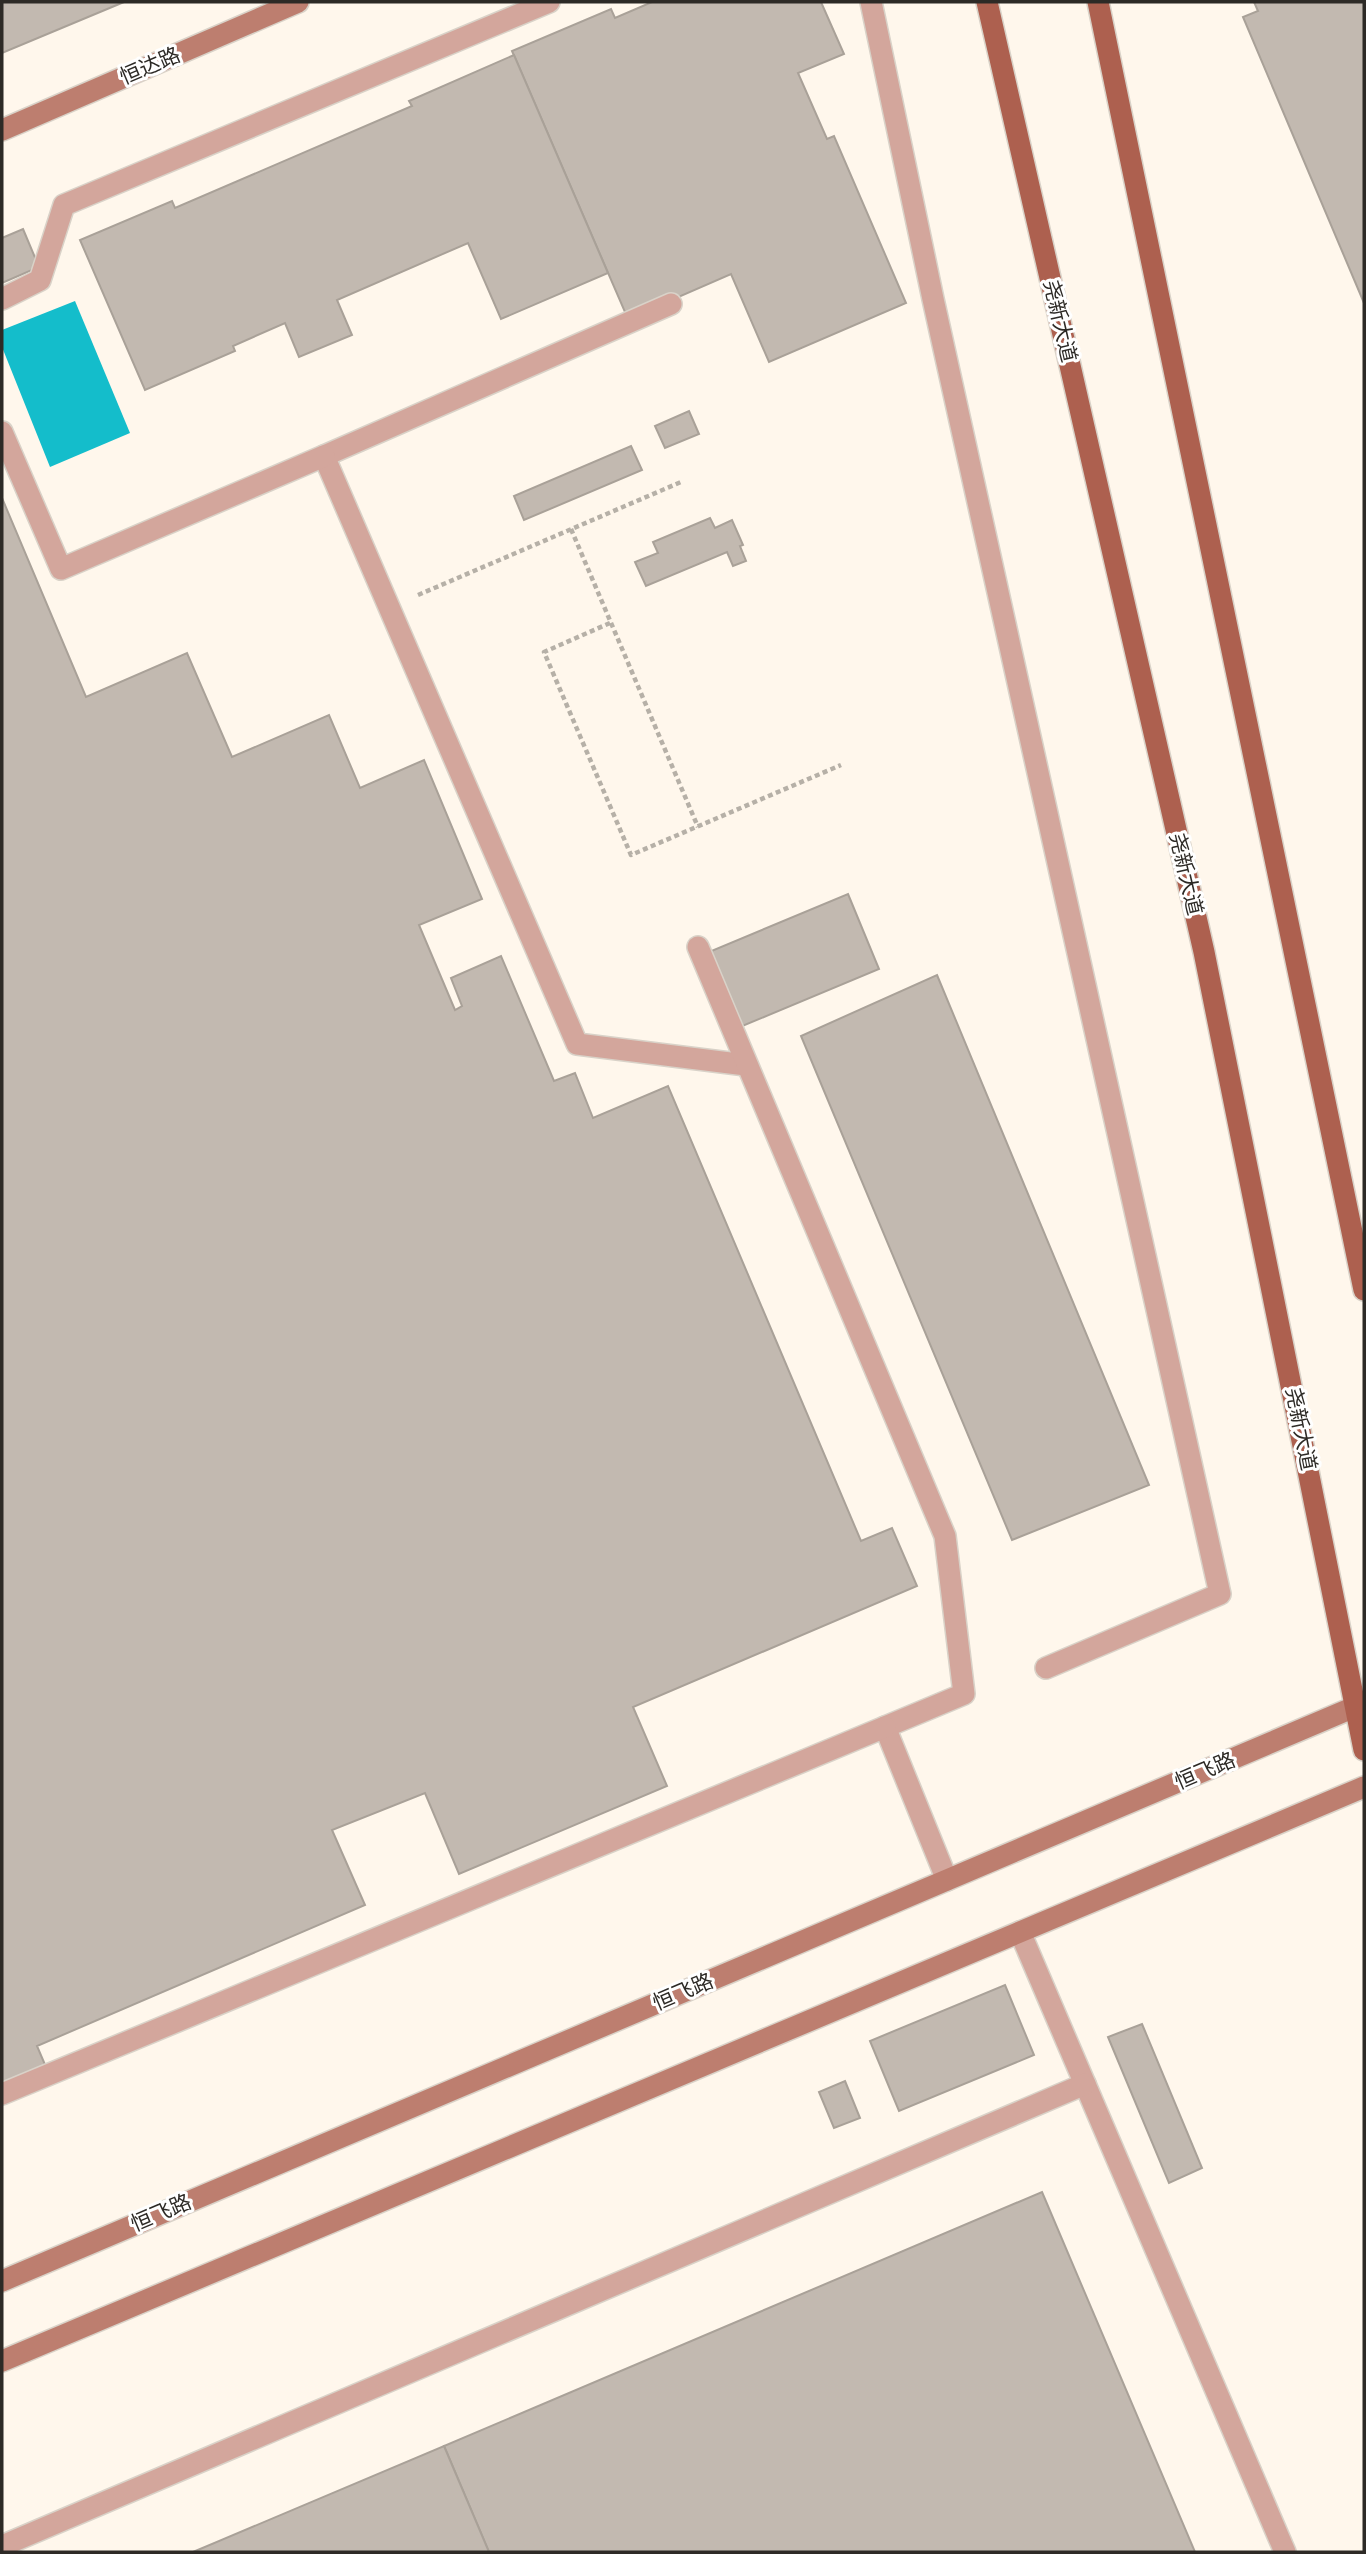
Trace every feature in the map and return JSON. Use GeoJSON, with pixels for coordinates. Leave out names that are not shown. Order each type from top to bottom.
{"type":"FeatureCollection","features":[{"type":"Feature","properties":{"kind":"main road","name":"恒达路"},"geometry":{"type":"LineString","coordinates":[[2,130],[298,2]]}},
{"type":"Feature","properties":{"kind":"main road","name":"尧新大道"},"geometry":{"type":"LineString","coordinates":[[987,2],[1204,952],[1361,1704],[1364,1750]]}},
{"type":"Feature","properties":{"kind":"main road"},"geometry":{"type":"LineString","coordinates":[[1098,2],[1364,1290]]}},
{"type":"Feature","properties":{"kind":"main road","name":"恒飞路"},"geometry":{"type":"LineString","coordinates":[[2,2281],[1361,1704]]}},
{"type":"Feature","properties":{"kind":"main road"},"geometry":{"type":"LineString","coordinates":[[2,2361],[1364,1787]]}},
{"type":"Feature","properties":{"kind":"lane"},"geometry":{"type":"LineString","coordinates":[[2,299],[40,280],[64,205],[549,2]]}},
{"type":"Feature","properties":{"kind":"lane"},"geometry":{"type":"LineString","coordinates":[[870,2],[942,340],[1220,1594],[1046,1668]]}},
{"type":"Feature","properties":{"kind":"lane"},"geometry":{"type":"LineString","coordinates":[[2,432],[61,569],[671,304]]}},
{"type":"Feature","properties":{"kind":"lane"},"geometry":{"type":"LineString","coordinates":[[324,456],[578,1044],[746,1065]]}},
{"type":"Feature","properties":{"kind":"lane"},"geometry":{"type":"LineString","coordinates":[[2,2094],[964,1694],[945,1536],[698,947]]}},
{"type":"Feature","properties":{"kind":"lane"},"geometry":{"type":"LineString","coordinates":[[886,1727],[947,1880]]}},
{"type":"Feature","properties":{"kind":"lane"},"geometry":{"type":"LineString","coordinates":[[1020,1932],[1285,2552]]}},
{"type":"Feature","properties":{"kind":"lane"},"geometry":{"type":"LineString","coordinates":[[2,2546],[1084,2084]]}},
{"type":"Feature","properties":{"kind":"path"},"geometry":{"type":"LineString","coordinates":[[391,607],[681,482]]}},
{"type":"Feature","properties":{"kind":"path"},"geometry":{"type":"LineString","coordinates":[[570,529],[698,827]]}},
{"type":"Feature","properties":{"kind":"path"},"geometry":{"type":"LineString","coordinates":[[610,623],[544,653],[631,855],[841,765]]}},
{"type":"Feature","properties":{"kind":"water"},"geometry":{"type":"Polygon","coordinates":[[[75,301],[130,433],[50,467],[2,347],[2,330],[75,301]]]}},
{"type":"Feature","properties":{"kind":"building"},"geometry":{"type":"Polygon","coordinates":[[[2,2],[124,2],[2,53],[2,2]]]}},
{"type":"Feature","properties":{"kind":"building"},"geometry":{"type":"Polygon","coordinates":[[[652,2],[821,2],[844,54],[798,73],[827,139],[834,136],[906,303],[769,362],[731,274],[628,319],[512,51],[611,9],[615,18],[652,2]]]}},
{"type":"Feature","properties":{"kind":"building"},"geometry":{"type":"Polygon","coordinates":[[[1254,2],[1364,2],[1364,303],[1243,17],[1258,11],[1254,2]]]}},
{"type":"Feature","properties":{"kind":"building"},"geometry":{"type":"Polygon","coordinates":[[[514,55],[608,273],[501,319],[468,243],[337,300],[352,335],[299,357],[285,323],[233,346],[235,351],[145,390],[80,240],[172,201],[175,208],[412,106],[409,101],[514,55]]]}},
{"type":"Feature","properties":{"kind":"building"},"geometry":{"type":"Polygon","coordinates":[[[23,229],[39,267],[2,283],[2,238],[23,229]]]}},
{"type":"Feature","properties":{"kind":"building"},"geometry":{"type":"Polygon","coordinates":[[[689,411],[699,434],[665,448],[655,426],[689,411]]]}},
{"type":"Feature","properties":{"kind":"building"},"geometry":{"type":"Polygon","coordinates":[[[631,446],[642,470],[524,520],[514,496],[631,446]]]}},
{"type":"Feature","properties":{"kind":"building"},"geometry":{"type":"Polygon","coordinates":[[[2,498],[86,697],[187,653],[232,757],[329,715],[360,788],[424,760],[482,899],[419,925],[455,1010],[462,1006],[451,978],[501,956],[554,1081],[575,1073],[593,1118],[668,1086],[861,1541],[892,1528],[917,1586],[633,1707],[667,1786],[459,1874],[425,1793],[332,1830],[365,1905],[37,2046],[46,2067],[2,2085],[2,498]]]}},
{"type":"Feature","properties":{"kind":"building"},"geometry":{"type":"Polygon","coordinates":[[[710,518],[715,528],[732,520],[743,545],[740,546],[746,561],[733,566],[727,552],[646,586],[635,562],[658,553],[653,542],[710,518]]]}},
{"type":"Feature","properties":{"kind":"building"},"geometry":{"type":"Polygon","coordinates":[[[848,894],[879,969],[740,1027],[709,952],[848,894]]]}},
{"type":"Feature","properties":{"kind":"building"},"geometry":{"type":"Polygon","coordinates":[[[937,975],[1149,1485],[1012,1540],[801,1036],[937,975]]]}},
{"type":"Feature","properties":{"kind":"building"},"geometry":{"type":"Polygon","coordinates":[[[1005,1985],[1034,2055],[899,2111],[870,2041],[1005,1985]]]}},
{"type":"Feature","properties":{"kind":"building"},"geometry":{"type":"Polygon","coordinates":[[[1142,2024],[1202,2168],[1169,2183],[1108,2037],[1142,2024]]]}},
{"type":"Feature","properties":{"kind":"building"},"geometry":{"type":"Polygon","coordinates":[[[845,2081],[860,2118],[834,2128],[819,2092],[845,2081]]]}},
{"type":"Feature","properties":{"kind":"building"},"geometry":{"type":"Polygon","coordinates":[[[1042,2192],[1195,2552],[489,2552],[444,2446],[1042,2192]]]}},
{"type":"Feature","properties":{"kind":"building"},"geometry":{"type":"Polygon","coordinates":[[[444,2446],[489,2552],[193,2552],[444,2446]]]}}]}
